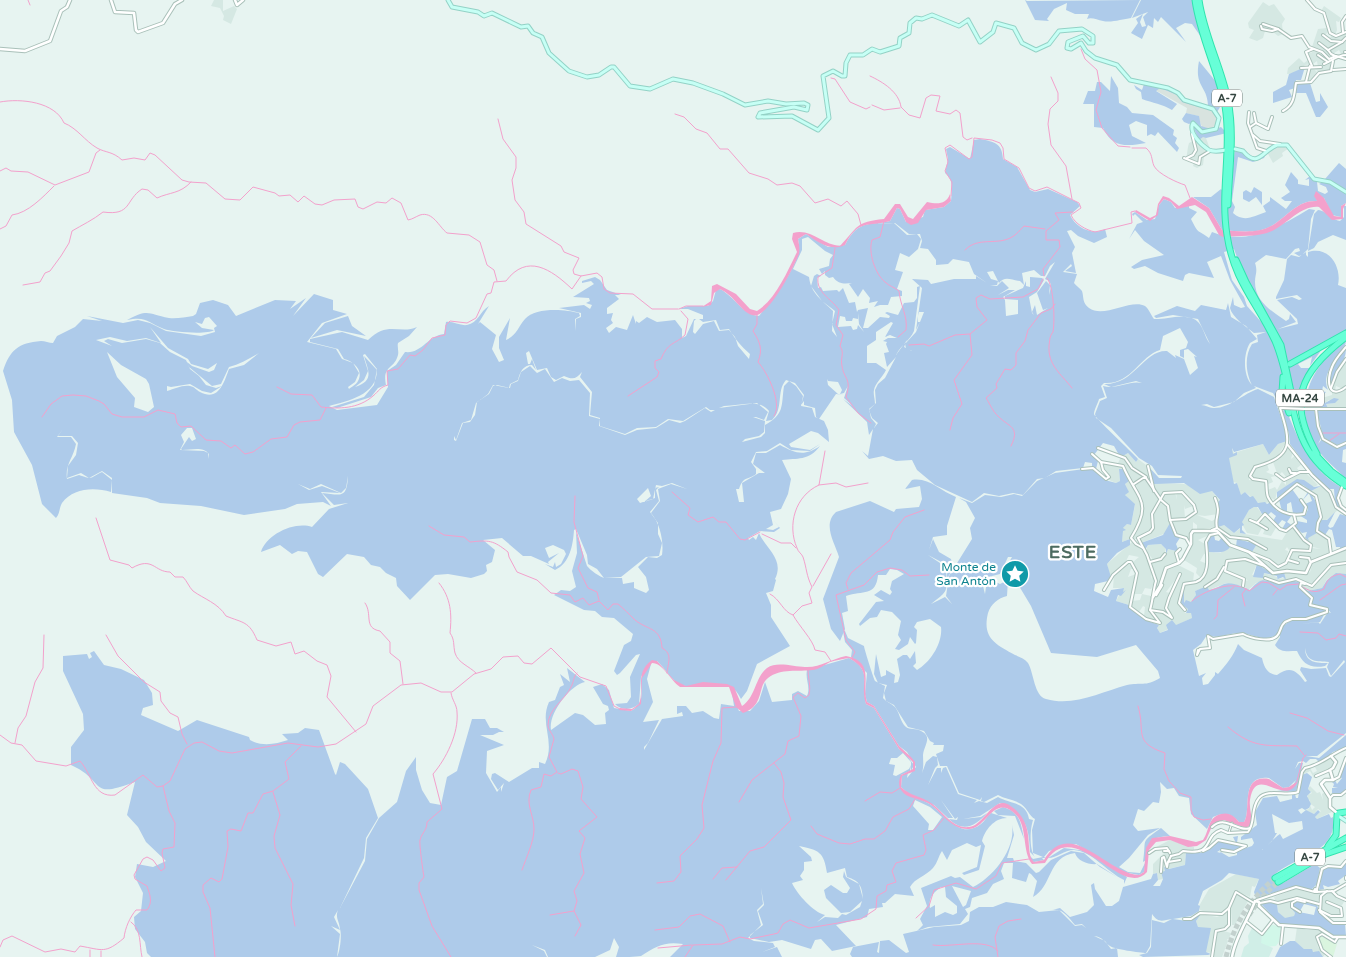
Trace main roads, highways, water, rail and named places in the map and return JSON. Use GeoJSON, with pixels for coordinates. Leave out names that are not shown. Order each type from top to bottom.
{"type":"FeatureCollection","features":[{"type":"Feature","properties":{"kind":"highway","name":"A-7"},"geometry":{"type":"LineString","coordinates":[[1195,0],[1202,33],[1224,101],[1228,122],[1229,157],[1225,225],[1231,249],[1243,287],[1277,347],[1299,433],[1316,461],[1344,487]]}},
{"type":"Feature","properties":{"kind":"highway","name":"A-7"},"geometry":{"type":"LineString","coordinates":[[1199,0],[1209,41],[1222,77],[1231,121],[1232,157],[1227,200]]}},
{"type":"Feature","properties":{"kind":"highway","name":"A-7"},"geometry":{"type":"LineString","coordinates":[[1231,249],[1246,282],[1281,345],[1298,422],[1308,443],[1318,457],[1346,482]]}},
{"type":"Feature","properties":{"kind":"highway"},"geometry":{"type":"LineString","coordinates":[[1290,364],[1346,333]]}},
{"type":"Feature","properties":{"kind":"highway","name":"MA-24"},"geometry":{"type":"LineString","coordinates":[[1318,457],[1301,420],[1301,393],[1313,369],[1346,337]]}},
{"type":"Feature","properties":{"kind":"highway","name":"MA-24"},"geometry":{"type":"LineString","coordinates":[[1283,377],[1283,396],[1299,433]]}},
{"type":"Feature","properties":{"kind":"highway"},"geometry":{"type":"LineString","coordinates":[[1322,853],[1335,839],[1338,814],[1346,812]]}},
{"type":"Feature","properties":{"kind":"highway","name":"A-7"},"geometry":{"type":"LineString","coordinates":[[1277,880],[1346,840]]}},
{"type":"Feature","properties":{"kind":"highway"},"geometry":{"type":"LineString","coordinates":[[1322,853],[1346,846]]}},
{"type":"Feature","properties":{"kind":"main road"},"geometry":{"type":"LineString","coordinates":[[448,0],[452,7],[478,12],[484,16],[492,13],[521,27],[528,26],[533,33],[542,37],[549,53],[569,71],[587,77],[599,75],[614,67],[630,86],[650,89],[669,80],[679,80],[723,94],[745,105],[768,101],[786,104],[804,102],[808,105],[807,110],[792,107],[760,113],[758,118],[792,116],[818,130],[829,118],[824,76],[833,71],[846,76],[847,59],[850,55],[863,55],[872,49],[882,52],[892,46],[899,46],[900,38],[909,33],[910,24],[916,18],[922,19],[932,15],[959,26],[968,20],[980,42],[993,32],[996,23],[1000,23],[1014,28],[1022,43],[1036,50],[1049,44],[1057,32],[1082,28],[1093,36],[1093,42],[1089,43],[1082,36],[1068,42],[1067,48],[1071,49],[1081,43],[1086,51],[1095,58],[1116,65],[1130,80],[1168,88],[1178,93],[1184,100],[1209,107],[1216,112],[1219,120],[1216,129],[1202,132],[1193,123],[1191,126],[1193,132],[1199,141],[1211,150],[1227,150]]}},
{"type":"Feature","properties":{"kind":"main road"},"geometry":{"type":"LineString","coordinates":[[1234,149],[1243,151],[1251,159],[1262,156],[1281,144],[1290,147],[1314,179],[1330,182],[1346,192]]}},
{"type":"Feature","properties":{"kind":"main road"},"geometry":{"type":"LineString","coordinates":[[1338,814],[1346,821]]}},
{"type":"Feature","properties":{"kind":"waterway"},"geometry":{"type":"LineString","coordinates":[[28,0],[30,5]]}},
{"type":"Feature","properties":{"kind":"waterway"},"geometry":{"type":"LineString","coordinates":[[1081,49],[1085,59],[1097,70],[1101,92],[1096,110],[1102,128],[1118,146],[1130,147]]}},
{"type":"Feature","properties":{"kind":"waterway"},"geometry":{"type":"LineString","coordinates":[[870,76],[885,84],[894,92],[901,107],[909,115],[920,118],[926,98],[931,95],[940,96],[936,111],[950,114],[956,110],[960,113],[963,137],[967,140],[972,138]]}},
{"type":"Feature","properties":{"kind":"waterway"},"geometry":{"type":"LineString","coordinates":[[1051,77],[1058,93],[1058,101],[1050,109],[1048,124],[1051,145],[1066,166],[1072,199]]}},
{"type":"Feature","properties":{"kind":"waterway"},"geometry":{"type":"LineString","coordinates":[[831,78],[835,79],[850,102],[866,109],[870,107]]}},
{"type":"Feature","properties":{"kind":"waterway"},"geometry":{"type":"LineString","coordinates":[[0,102],[27,101],[45,106],[53,110],[64,123],[97,148],[122,160],[134,158],[145,160],[150,153],[155,155],[182,180],[206,183],[225,199],[240,200],[253,187],[275,193],[279,196],[290,195],[298,202],[304,196],[315,204],[322,205],[334,200],[355,199],[358,207],[363,209],[377,202],[386,203],[392,198],[401,203],[408,220],[420,215],[429,215],[447,233],[469,235],[480,242],[487,265],[494,270],[497,281]]}},
{"type":"Feature","properties":{"kind":"waterway"},"geometry":{"type":"LineString","coordinates":[[872,105],[884,110],[900,108]]}},
{"type":"Feature","properties":{"kind":"waterway"},"geometry":{"type":"LineString","coordinates":[[675,114],[684,117],[696,129],[707,133],[720,149],[728,149],[749,173],[768,179],[777,185],[792,183],[800,186],[815,203],[828,199],[841,206],[847,201],[858,214],[861,225]]}},
{"type":"Feature","properties":{"kind":"waterway"},"geometry":{"type":"LineString","coordinates":[[498,119],[503,139],[516,157],[516,168],[512,180],[515,200],[524,212],[526,224],[561,246],[564,252],[579,258],[573,270],[574,274],[581,276],[597,273],[602,277],[604,289],[610,293],[633,294],[652,309],[678,309]]}},
{"type":"Feature","properties":{"kind":"waterway"},"geometry":{"type":"LineString","coordinates":[[951,196],[952,182],[945,171],[948,162],[945,148],[950,145],[969,159],[972,157],[974,138],[1000,143],[1003,148],[1004,159],[1019,168],[1029,188],[1035,191],[1047,187],[1079,203],[1081,208],[1071,215],[1078,224],[1088,230],[1095,232],[1132,223],[1131,212],[1135,211]]}},
{"type":"Feature","properties":{"kind":"waterway"},"geometry":{"type":"LineString","coordinates":[[1132,148],[1146,148],[1151,154],[1156,169],[1168,178],[1185,185],[1190,198]]}},
{"type":"Feature","properties":{"kind":"waterway"},"geometry":{"type":"LineString","coordinates":[[0,171],[6,168],[11,171],[28,172],[55,185],[89,172],[96,153],[100,150]]}},
{"type":"Feature","properties":{"kind":"waterway"},"geometry":{"type":"LineString","coordinates":[[23,285],[40,282],[45,273],[50,271],[69,243],[72,231],[103,212],[119,212],[142,189],[148,190],[157,198],[179,191],[191,182]]}},
{"type":"Feature","properties":{"kind":"waterway"},"geometry":{"type":"LineString","coordinates":[[0,229],[6,226],[12,215],[29,208],[54,186]]}},
{"type":"Feature","properties":{"kind":"waterway"},"geometry":{"type":"LineString","coordinates":[[1044,276],[1043,269],[1060,247],[1059,240],[1046,240],[1046,231],[1059,220],[1055,213],[1073,212]]}},
{"type":"Feature","properties":{"kind":"waterway"},"geometry":{"type":"LineString","coordinates":[[884,221],[880,237],[872,240],[871,250],[878,274],[899,291],[905,315],[906,330],[898,337]]}},
{"type":"Feature","properties":{"kind":"waterway"},"geometry":{"type":"LineString","coordinates":[[965,250],[976,243],[1006,240],[1015,235],[1024,226],[1045,229]]}},
{"type":"Feature","properties":{"kind":"waterway"},"geometry":{"type":"LineString","coordinates":[[835,248],[832,268],[818,277],[818,283],[822,291],[839,310],[836,325],[843,335],[840,346],[843,371],[848,383],[846,397],[858,413],[871,423]]}},
{"type":"Feature","properties":{"kind":"waterway"},"geometry":{"type":"LineString","coordinates":[[277,387],[291,394],[312,395],[321,407],[341,408],[355,406],[388,385],[387,371],[398,369],[410,355],[415,356],[423,350],[432,338],[445,335],[446,325],[450,321],[467,323],[476,318],[487,294],[491,293],[494,282],[506,281],[514,272],[531,266],[539,267],[556,275],[572,289],[581,276]]}},
{"type":"Feature","properties":{"kind":"waterway"},"geometry":{"type":"LineString","coordinates":[[1047,278],[1053,296],[1054,312],[1053,332],[1050,337],[1049,346],[1050,358],[1072,388]]}},
{"type":"Feature","properties":{"kind":"waterway"},"geometry":{"type":"LineString","coordinates":[[950,430],[953,418],[962,404],[954,380],[972,355],[970,334],[987,320],[977,307],[976,298],[981,295],[990,299],[1023,297],[1038,289],[1043,279]]}},
{"type":"Feature","properties":{"kind":"waterway"},"geometry":{"type":"LineString","coordinates":[[1011,446],[1014,439],[1014,431],[996,414],[986,398],[997,388],[996,384],[1005,369],[1011,370],[1016,365],[1016,353],[1025,341],[1028,330],[1041,313],[1051,309],[1055,304]]}},
{"type":"Feature","properties":{"kind":"waterway"},"geometry":{"type":"LineString","coordinates":[[679,309],[686,306],[703,306]]}},
{"type":"Feature","properties":{"kind":"waterway"},"geometry":{"type":"LineString","coordinates":[[628,396],[657,377],[659,372],[655,368],[655,361],[661,359],[669,347],[685,335],[688,319],[681,311]]}},
{"type":"Feature","properties":{"kind":"waterway"},"geometry":{"type":"LineString","coordinates":[[757,315],[757,324],[753,331],[760,346],[758,362],[773,388],[777,403],[774,416]]}},
{"type":"Feature","properties":{"kind":"waterway"},"geometry":{"type":"LineString","coordinates":[[909,345],[924,344],[929,346],[955,335],[970,334]]}},
{"type":"Feature","properties":{"kind":"waterway"},"geometry":{"type":"LineString","coordinates":[[42,417],[51,404],[62,396],[86,396],[104,404],[112,414],[122,417],[144,417],[158,410],[175,414],[177,423],[181,427],[191,426],[206,440],[221,441],[231,448],[235,445],[245,454],[253,452],[271,439],[287,437],[294,425],[300,422],[320,420],[326,408]]}},
{"type":"Feature","properties":{"kind":"waterway"},"geometry":{"type":"LineString","coordinates":[[1323,433],[1346,433]]}},
{"type":"Feature","properties":{"kind":"waterway"},"geometry":{"type":"LineString","coordinates":[[1329,441],[1339,434]]}},
{"type":"Feature","properties":{"kind":"waterway"},"geometry":{"type":"LineString","coordinates":[[825,451],[819,485],[804,496],[795,512],[793,521],[794,539],[803,557],[812,587],[809,593],[812,603],[802,606],[793,615],[812,642],[815,650],[825,652],[831,661]]}},
{"type":"Feature","properties":{"kind":"waterway"},"geometry":{"type":"LineString","coordinates":[[819,485],[836,483],[846,487],[868,483]]}},
{"type":"Feature","properties":{"kind":"waterway"},"geometry":{"type":"LineString","coordinates":[[672,492],[690,508],[688,515],[698,522],[713,517],[719,522],[726,522],[740,539],[745,540],[760,532]]}},
{"type":"Feature","properties":{"kind":"waterway"},"geometry":{"type":"LineString","coordinates":[[575,496],[574,522],[583,556],[578,568],[588,588],[597,592],[599,600]]}},
{"type":"Feature","properties":{"kind":"waterway"},"geometry":{"type":"LineString","coordinates":[[848,589],[846,583],[851,573],[890,540],[893,532],[905,517],[924,510]]}},
{"type":"Feature","properties":{"kind":"waterway"},"geometry":{"type":"LineString","coordinates":[[96,518],[110,560],[129,565],[132,568],[149,564],[160,570],[170,572],[175,577],[183,577],[193,591],[215,604],[226,616],[248,626],[257,640],[276,646],[291,642],[295,654],[304,651],[317,661],[327,665],[331,676],[327,697],[356,732]]}},
{"type":"Feature","properties":{"kind":"waterway"},"geometry":{"type":"LineString","coordinates":[[429,526],[444,535],[464,537],[470,542],[486,541],[498,545],[508,552],[517,572],[537,580],[551,593],[570,595],[575,602],[583,598],[589,605],[599,601],[608,610],[613,604],[618,604],[635,620],[653,630],[659,636],[662,648],[669,656],[667,673]]}},
{"type":"Feature","properties":{"kind":"waterway"},"geometry":{"type":"LineString","coordinates":[[762,534],[781,543],[791,543],[796,548]]}},
{"type":"Feature","properties":{"kind":"waterway"},"geometry":{"type":"LineString","coordinates":[[813,586],[831,554]]}},
{"type":"Feature","properties":{"kind":"waterway"},"geometry":{"type":"LineString","coordinates":[[852,658],[855,652],[846,640],[836,595],[864,585],[877,572],[890,568],[902,570],[910,576],[929,575]]}},
{"type":"Feature","properties":{"kind":"waterway"},"geometry":{"type":"LineString","coordinates":[[1301,586],[1315,592],[1324,589],[1331,577],[1340,574],[1346,577]]}},
{"type":"Feature","properties":{"kind":"waterway"},"geometry":{"type":"LineString","coordinates":[[1192,601],[1204,593],[1220,587],[1236,586],[1249,591],[1262,582],[1269,583],[1280,590],[1287,585],[1299,584]]}},
{"type":"Feature","properties":{"kind":"waterway"},"geometry":{"type":"LineString","coordinates":[[439,583],[446,594],[450,606],[450,633],[456,656],[476,673]]}},
{"type":"Feature","properties":{"kind":"waterway"},"geometry":{"type":"LineString","coordinates":[[1320,600],[1341,585],[1346,584]]}},
{"type":"Feature","properties":{"kind":"waterway"},"geometry":{"type":"LineString","coordinates":[[1214,619],[1217,616],[1218,600],[1234,587]]}},
{"type":"Feature","properties":{"kind":"waterway"},"geometry":{"type":"LineString","coordinates":[[1245,606],[1242,594],[1246,589]]}},
{"type":"Feature","properties":{"kind":"waterway"},"geometry":{"type":"LineString","coordinates":[[1273,595],[1277,590]]}},
{"type":"Feature","properties":{"kind":"waterway"},"geometry":{"type":"LineString","coordinates":[[770,594],[793,615]]}},
{"type":"Feature","properties":{"kind":"waterway"},"geometry":{"type":"LineString","coordinates":[[365,603],[370,624],[390,642],[390,653],[400,661],[403,684]]}},
{"type":"Feature","properties":{"kind":"waterway"},"geometry":{"type":"LineString","coordinates":[[1300,632],[1318,633],[1326,640],[1336,638],[1339,634],[1346,636]]}},
{"type":"Feature","properties":{"kind":"waterway"},"geometry":{"type":"LineString","coordinates":[[15,743],[18,728],[26,716],[35,682],[43,668],[44,635]]}},
{"type":"Feature","properties":{"kind":"waterway"},"geometry":{"type":"LineString","coordinates":[[106,635],[118,656],[144,682],[160,692],[161,701],[170,713],[178,717],[182,734],[187,744]]}},
{"type":"Feature","properties":{"kind":"waterway"},"geometry":{"type":"LineString","coordinates":[[0,735],[11,743],[22,745],[36,761],[66,766],[80,761],[97,789],[102,793],[115,795],[143,775],[157,787],[163,786],[170,781],[185,749],[194,743],[202,742],[219,751],[232,753],[288,743],[318,747],[336,744],[366,724],[373,706],[401,685],[421,683],[441,692],[452,692],[474,674],[491,669],[503,657],[518,656],[524,663],[532,664],[551,648],[580,677],[606,686],[614,706],[620,709]]}},
{"type":"Feature","properties":{"kind":"waterway"},"geometry":{"type":"LineString","coordinates":[[739,802],[752,780],[785,754],[788,741],[799,736],[801,716],[793,697],[798,693],[805,698],[809,695],[808,669]]}},
{"type":"Feature","properties":{"kind":"waterway"},"geometry":{"type":"LineString","coordinates":[[522,870],[534,834],[529,795],[531,790],[541,787],[544,774],[551,776],[557,772],[549,757],[554,739],[548,727],[549,719],[554,709],[568,692],[577,673]]}},
{"type":"Feature","properties":{"kind":"waterway"},"geometry":{"type":"LineString","coordinates":[[451,693],[457,709],[456,728],[451,745],[443,761],[433,774],[442,809],[427,822],[420,840],[424,877],[419,883],[419,890],[432,926],[451,957]]}},
{"type":"Feature","properties":{"kind":"waterway"},"geometry":{"type":"LineString","coordinates":[[1138,706],[1144,740],[1148,745],[1165,753],[1164,769],[1169,781],[1180,793],[1191,797],[1191,810],[1194,817],[1203,820],[1211,819]]}},
{"type":"Feature","properties":{"kind":"waterway"},"geometry":{"type":"LineString","coordinates":[[657,883],[674,881],[681,872],[680,856],[697,839],[704,828],[702,805],[713,761],[721,743],[722,708],[736,707]]}},
{"type":"Feature","properties":{"kind":"waterway"},"geometry":{"type":"LineString","coordinates":[[1290,713],[1307,718],[1328,731],[1344,735]]}},
{"type":"Feature","properties":{"kind":"waterway"},"geometry":{"type":"LineString","coordinates":[[1228,727],[1245,739],[1253,742],[1268,745],[1297,746],[1304,755]]}},
{"type":"Feature","properties":{"kind":"waterway"},"geometry":{"type":"LineString","coordinates":[[215,957],[210,908],[203,892],[203,885],[211,878],[219,882],[222,879],[228,847],[227,831],[231,829],[241,831],[248,813],[253,813],[263,794],[273,791],[289,779],[285,762],[301,746]]}},
{"type":"Feature","properties":{"kind":"waterway"},"geometry":{"type":"LineString","coordinates":[[1297,781],[1303,758],[1306,755]]}},
{"type":"Feature","properties":{"kind":"waterway"},"geometry":{"type":"LineString","coordinates":[[726,880],[750,851],[764,847],[791,820],[783,797],[784,783],[781,772],[774,763]]}},
{"type":"Feature","properties":{"kind":"waterway"},"geometry":{"type":"LineString","coordinates":[[558,773],[561,774],[572,769],[578,771],[583,787],[581,799],[597,817],[579,831],[585,838],[580,854],[584,873],[574,891],[577,901],[574,911],[581,925],[575,936]]}},
{"type":"Feature","properties":{"kind":"waterway"},"geometry":{"type":"LineString","coordinates":[[0,947],[3,940],[12,936],[45,952],[61,949],[75,952],[80,946],[104,950],[112,947],[124,938],[130,919],[136,910],[147,910],[150,901],[147,886],[135,879],[134,875],[143,859],[147,857],[153,860],[161,871],[165,868],[163,849],[174,847],[175,823],[169,811],[163,786]]}},
{"type":"Feature","properties":{"kind":"waterway"},"geometry":{"type":"LineString","coordinates":[[865,801],[880,792],[892,793],[900,788]]}},
{"type":"Feature","properties":{"kind":"waterway"},"geometry":{"type":"LineString","coordinates":[[273,792],[280,815],[274,836],[275,848],[293,884],[291,905],[295,926]]}},
{"type":"Feature","properties":{"kind":"waterway"},"geometry":{"type":"LineString","coordinates":[[811,826],[817,834],[839,843],[850,844],[865,839],[874,839],[885,831],[893,817],[909,809],[915,799]]}},
{"type":"Feature","properties":{"kind":"waterway"},"geometry":{"type":"LineString","coordinates":[[685,957],[693,945],[722,944],[740,937],[750,939],[778,933],[783,924],[790,920],[809,928],[861,919],[876,909],[877,896],[886,891],[887,885],[896,882],[892,871],[896,863],[924,855],[926,850],[923,835],[934,830],[944,818]]}},
{"type":"Feature","properties":{"kind":"waterway"},"geometry":{"type":"LineString","coordinates":[[916,918],[929,906],[934,890],[956,883],[976,889],[996,876],[1002,863],[1029,859]]}},
{"type":"Feature","properties":{"kind":"waterway"},"geometry":{"type":"LineString","coordinates":[[713,879],[722,868],[737,867]]}},
{"type":"Feature","properties":{"kind":"waterway"},"geometry":{"type":"LineString","coordinates":[[550,915],[574,911]]}},
{"type":"Feature","properties":{"kind":"waterway"},"geometry":{"type":"LineString","coordinates":[[655,930],[679,927],[690,916],[700,914],[723,926],[730,942]]}},
{"type":"Feature","properties":{"kind":"waterway"},"geometry":{"type":"LineString","coordinates":[[998,957],[995,937],[999,926],[1008,921],[1021,919]]}},
{"type":"Feature","properties":{"kind":"waterway"},"geometry":{"type":"LineString","coordinates":[[131,922],[139,933],[142,957]]}},
{"type":"Feature","properties":{"kind":"waterway"},"geometry":{"type":"LineString","coordinates":[[933,945],[977,944],[992,947],[998,951]]}},
{"type":"Feature","properties":{"kind":"waterway"},"geometry":{"type":"LineString","coordinates":[[658,948],[692,945]]}},
{"type":"Feature","properties":{"kind":"waterway"},"geometry":{"type":"LineString","coordinates":[[90,950],[90,957]]}},
{"type":"Feature","properties":{"kind":"waterway"},"geometry":{"type":"LineString","coordinates":[[101,951],[101,957]]}},
{"type":"Feature","properties":{"kind":"tunnel"},"geometry":{"type":"LineString","coordinates":[[1226,957],[1233,934],[1244,913],[1275,878]]}},
{"type":"Feature","properties":{"kind":"tunnel"},"geometry":{"type":"LineString","coordinates":[[1249,915],[1260,899],[1278,882]]}},
{"type":"Feature","properties":{"kind":"place","name":"Monte de San Antón"},"geometry":{"type":"Point","coordinates":[1015,574]}},
{"type":"Feature","properties":{"kind":"district","name":"ESTE"},"geometry":{"type":"Point","coordinates":[1073,552]}}]}
